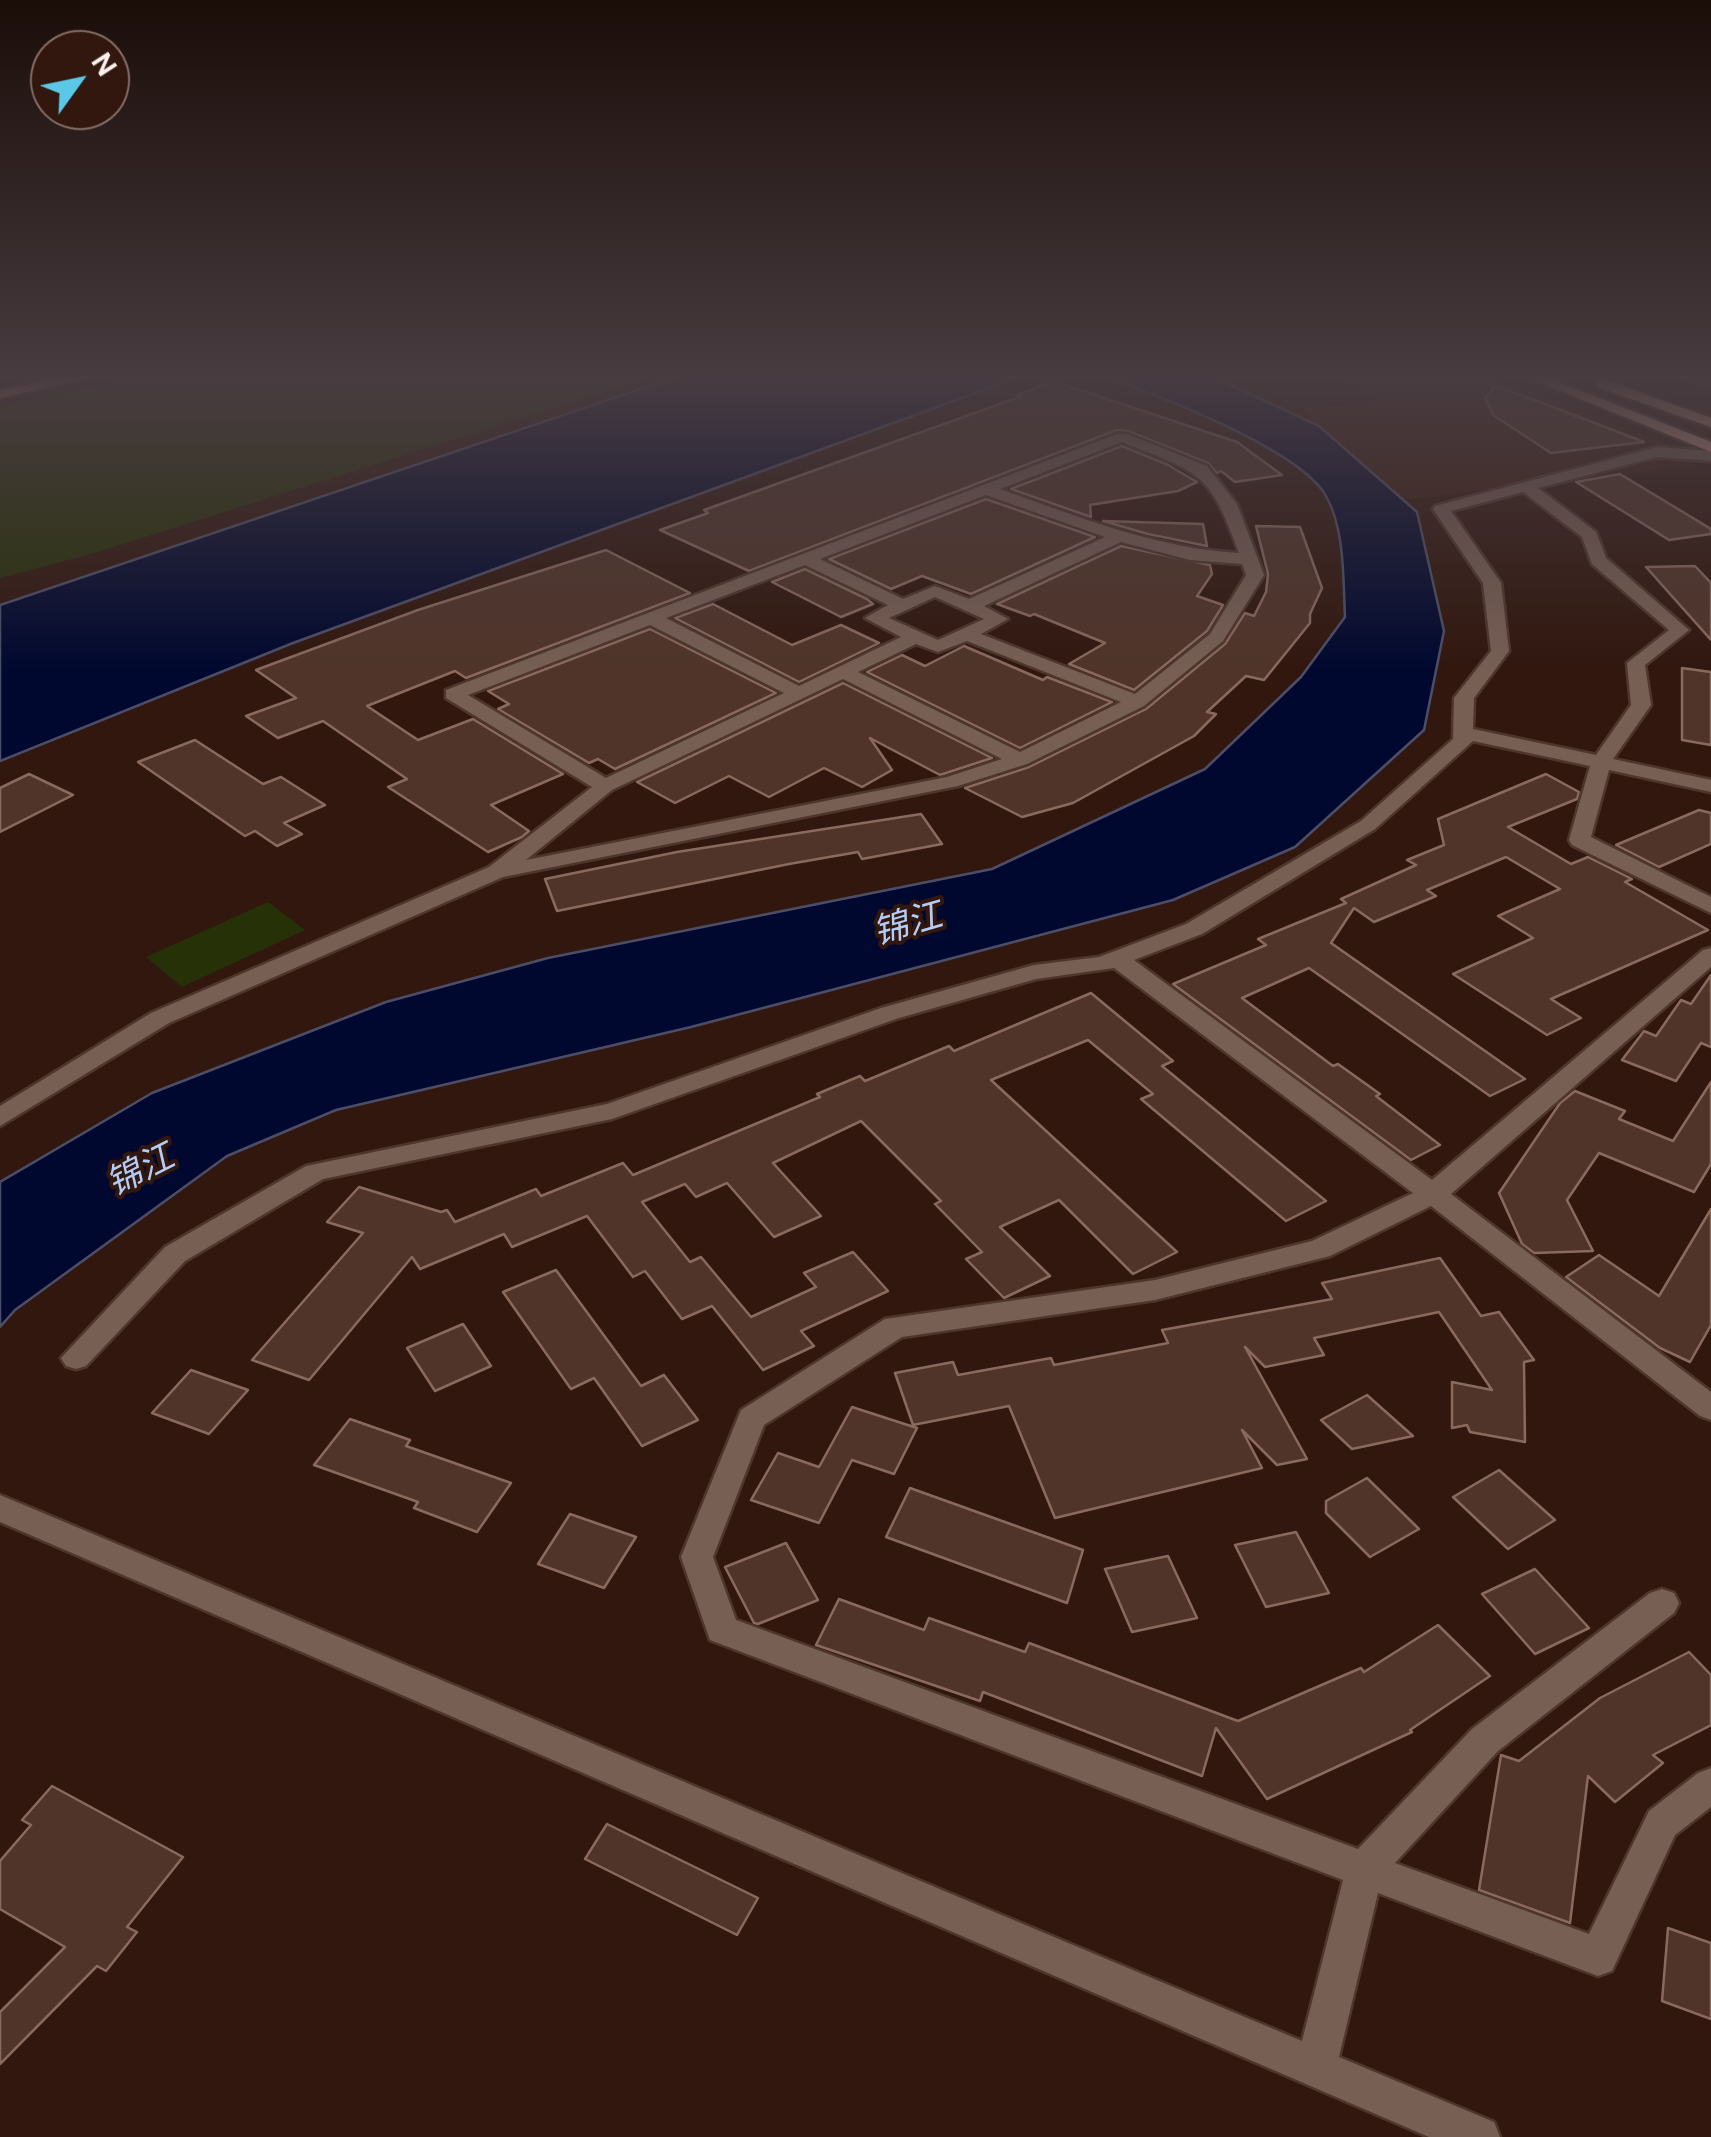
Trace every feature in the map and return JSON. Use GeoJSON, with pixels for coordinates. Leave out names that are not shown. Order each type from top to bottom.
{"type":"FeatureCollection","features":[{"type":"Feature","properties":{"kind":"street"},"geometry":{"type":"LineString","coordinates":[[604,786],[454,694],[1025,474]]}},
{"type":"Feature","properties":{"kind":"street"},"geometry":{"type":"LineString","coordinates":[[0,1118],[160,1018],[497,872],[951,782],[1020,760],[1137,702],[1218,637],[1256,574],[1229,504],[1206,474]]}},
{"type":"Feature","properties":{"kind":"street"},"geometry":{"type":"LineString","coordinates":[[76,1358],[174,1254],[315,1172],[612,1112],[890,1013],[1034,972],[1103,964],[1194,928],[1368,825],[1462,741],[1464,698],[1500,651],[1492,583],[1441,510],[1572,474]]}},
{"type":"Feature","properties":{"kind":"street"},"geometry":{"type":"LineString","coordinates":[[1524,486],[1590,535],[1598,560],[1680,630],[1636,663],[1641,705],[1601,762],[1580,840],[1711,906]]}},
{"type":"Feature","properties":{"kind":"street"},"geometry":{"type":"LineString","coordinates":[[984,489],[1119,537],[1190,555],[1250,559]]}},
{"type":"Feature","properties":{"kind":"street"},"geometry":{"type":"LineString","coordinates":[[969,606],[1119,537]]}},
{"type":"Feature","properties":{"kind":"street"},"geometry":{"type":"LineString","coordinates":[[806,558],[902,605]]}},
{"type":"Feature","properties":{"kind":"street"},"geometry":{"type":"LineString","coordinates":[[935,591],[969,606],[999,619],[938,647],[874,618],[935,591]]}},
{"type":"Feature","properties":{"kind":"street"},"geometry":{"type":"LineString","coordinates":[[650,618],[798,693]]}},
{"type":"Feature","properties":{"kind":"street"},"geometry":{"type":"LineString","coordinates":[[966,634],[1137,702]]}},
{"type":"Feature","properties":{"kind":"street"},"geometry":{"type":"LineString","coordinates":[[497,872],[604,786],[916,637]]}},
{"type":"Feature","properties":{"kind":"street"},"geometry":{"type":"LineString","coordinates":[[843,672],[1020,760]]}},
{"type":"Feature","properties":{"kind":"street"},"geometry":{"type":"LineString","coordinates":[[1462,733],[1711,786]]}},
{"type":"Feature","properties":{"kind":"street"},"geometry":{"type":"LineString","coordinates":[[1711,955],[1433,1194],[1320,1249],[1155,1290],[895,1326],[752,1418],[697,1558],[722,1630],[1598,1957],[1662,1822],[1711,1786]]}},
{"type":"Feature","properties":{"kind":"street"},"geometry":{"type":"LineString","coordinates":[[1117,959],[1433,1194],[1711,1408]]}},
{"type":"Feature","properties":{"kind":"street"},"geometry":{"type":"LineString","coordinates":[[0,1508],[1479,2137]]}},
{"type":"Feature","properties":{"kind":"street"},"geometry":{"type":"LineString","coordinates":[[1316,2068],[1364,1870],[1485,1740],[1662,1603]]}},
{"type":"Feature","properties":{"kind":"shaded area"},"geometry":{"type":"Polygon","coordinates":[[[1374,474],[1621,474],[1403,500],[1374,474]]]}},
{"type":"Feature","properties":{"kind":"green space"},"geometry":{"type":"Polygon","coordinates":[[[0,474],[346,474],[91,554],[0,578],[0,474]]]}},
{"type":"Feature","properties":{"kind":"green space"},"geometry":{"type":"Polygon","coordinates":[[[268,902],[305,930],[182,987],[146,957],[268,902]]]}},
{"type":"Feature","properties":{"kind":"water"},"geometry":{"type":"Polygon","coordinates":[[[389,474],[755,474],[293,643],[0,761],[0,605],[389,474]]]}},
{"type":"Feature","properties":{"kind":"water","name":"锦江"},"geometry":{"type":"Polygon","coordinates":[[[1305,474],[1373,474],[1417,512],[1444,631],[1424,730],[1295,847],[1173,900],[691,1027],[336,1110],[227,1156],[15,1310],[0,1327],[0,1182],[152,1093],[386,1002],[548,958],[992,869],[1205,769],[1301,677],[1345,617],[1337,524],[1326,496],[1305,474]]]}},
{"type":"Feature","properties":{"kind":"building"},"geometry":{"type":"Polygon","coordinates":[[[805,474],[1003,474],[749,571],[660,530],[708,513],[704,510],[805,474]]]}},
{"type":"Feature","properties":{"kind":"building"},"geometry":{"type":"Polygon","coordinates":[[[1050,474],[1183,474],[1197,482],[1178,491],[1090,505],[1091,517],[1011,489],[1050,474]]]}},
{"type":"Feature","properties":{"kind":"building"},"geometry":{"type":"Polygon","coordinates":[[[1224,474],[1282,475],[1235,482],[1224,474]]]}},
{"type":"Feature","properties":{"kind":"building"},"geometry":{"type":"Polygon","coordinates":[[[1620,474],[1711,529],[1711,534],[1669,540],[1576,482],[1620,474]]]}},
{"type":"Feature","properties":{"kind":"building"},"geometry":{"type":"Polygon","coordinates":[[[986,499],[1095,537],[971,594],[922,576],[891,589],[829,559],[986,499]]]}},
{"type":"Feature","properties":{"kind":"building"},"geometry":{"type":"Polygon","coordinates":[[[1103,521],[1203,524],[1207,546],[1148,534],[1103,521]]]}},
{"type":"Feature","properties":{"kind":"building"},"geometry":{"type":"Polygon","coordinates":[[[1256,526],[1300,527],[1322,588],[1310,623],[1264,680],[1246,676],[1207,712],[1216,714],[1194,736],[1073,803],[1022,817],[965,788],[1029,767],[1146,709],[1225,644],[1245,613],[1254,616],[1266,592],[1268,574],[1256,526]]]}},
{"type":"Feature","properties":{"kind":"building"},"geometry":{"type":"Polygon","coordinates":[[[1121,546],[1210,565],[1212,574],[1197,596],[1223,605],[1207,631],[1134,690],[1069,664],[1105,643],[1034,614],[997,604],[1121,546]]]}},
{"type":"Feature","properties":{"kind":"building"},"geometry":{"type":"Polygon","coordinates":[[[606,550],[690,593],[466,678],[455,671],[367,706],[418,740],[473,719],[563,774],[491,805],[529,831],[522,837],[488,852],[388,787],[407,779],[323,721],[278,738],[246,716],[296,698],[256,670],[418,610],[606,550]]]}},
{"type":"Feature","properties":{"kind":"building"},"geometry":{"type":"Polygon","coordinates":[[[1695,566],[1711,583],[1711,640],[1646,567],[1695,566]]]}},
{"type":"Feature","properties":{"kind":"building"},"geometry":{"type":"Polygon","coordinates":[[[805,569],[873,604],[841,617],[772,582],[805,569]]]}},
{"type":"Feature","properties":{"kind":"building"},"geometry":{"type":"Polygon","coordinates":[[[713,604],[792,645],[841,625],[879,643],[799,682],[675,618],[713,604]]]}},
{"type":"Feature","properties":{"kind":"building"},"geometry":{"type":"Polygon","coordinates":[[[650,629],[776,693],[615,769],[598,759],[589,763],[498,709],[509,704],[488,691],[650,629]]]}},
{"type":"Feature","properties":{"kind":"building"},"geometry":{"type":"Polygon","coordinates":[[[964,646],[1043,680],[1047,677],[1112,702],[1020,748],[867,672],[902,655],[925,666],[964,646]]]}},
{"type":"Feature","properties":{"kind":"building"},"geometry":{"type":"Polygon","coordinates":[[[1682,668],[1711,672],[1711,745],[1682,740],[1682,668]]]}},
{"type":"Feature","properties":{"kind":"building"},"geometry":{"type":"Polygon","coordinates":[[[843,683],[992,758],[940,775],[870,738],[892,770],[862,787],[824,768],[769,797],[729,776],[675,803],[637,782],[843,683]]]}},
{"type":"Feature","properties":{"kind":"building"},"geometry":{"type":"Polygon","coordinates":[[[195,740],[263,784],[281,777],[325,805],[284,823],[302,834],[277,846],[255,831],[245,836],[138,762],[195,740]]]}},
{"type":"Feature","properties":{"kind":"building"},"geometry":{"type":"Polygon","coordinates":[[[29,774],[73,795],[0,832],[0,788],[29,774]]]}},
{"type":"Feature","properties":{"kind":"building"},"geometry":{"type":"Polygon","coordinates":[[[1546,774],[1579,792],[1577,799],[1508,827],[1571,864],[1588,857],[1632,879],[1625,882],[1708,930],[1551,999],[1581,1018],[1547,1035],[1453,974],[1533,938],[1498,916],[1560,889],[1506,857],[1427,890],[1436,896],[1374,922],[1354,908],[1331,943],[1525,1079],[1490,1096],[1309,968],[1242,998],[1333,1066],[1338,1064],[1380,1094],[1376,1096],[1440,1145],[1411,1160],[1173,984],[1266,945],[1258,939],[1346,903],[1341,899],[1416,865],[1407,860],[1444,845],[1438,819],[1546,774]]]}},
{"type":"Feature","properties":{"kind":"building"},"geometry":{"type":"Polygon","coordinates":[[[1699,810],[1711,813],[1711,844],[1659,867],[1616,845],[1699,810]]]}},
{"type":"Feature","properties":{"kind":"building"},"geometry":{"type":"Polygon","coordinates":[[[921,814],[942,844],[862,859],[858,852],[789,864],[557,911],[545,879],[677,852],[921,814]]]}},
{"type":"Feature","properties":{"kind":"building"},"geometry":{"type":"Polygon","coordinates":[[[1711,975],[1711,1047],[1701,1043],[1676,1081],[1622,1060],[1644,1031],[1656,1036],[1681,1000],[1691,1004],[1711,975]]]}},
{"type":"Feature","properties":{"kind":"building"},"geometry":{"type":"Polygon","coordinates":[[[1091,993],[1173,1061],[1162,1066],[1326,1201],[1286,1221],[1141,1099],[1153,1094],[1088,1040],[991,1080],[1177,1252],[1133,1274],[1059,1200],[1000,1227],[1050,1276],[1004,1298],[966,1259],[982,1252],[935,1204],[941,1201],[861,1121],[773,1163],[821,1216],[774,1237],[727,1183],[696,1197],[685,1184],[642,1202],[690,1262],[701,1257],[751,1317],[816,1287],[804,1273],[853,1252],[888,1291],[801,1331],[814,1346],[763,1370],[712,1306],[682,1319],[645,1271],[633,1277],[587,1216],[512,1247],[504,1234],[420,1269],[412,1257],[309,1380],[252,1360],[363,1233],[327,1222],[359,1187],[441,1212],[447,1210],[455,1222],[536,1189],[541,1196],[623,1163],[633,1175],[820,1097],[817,1094],[860,1076],[865,1081],[949,1046],[954,1051],[1091,993]]]}},
{"type":"Feature","properties":{"kind":"building"},"geometry":{"type":"Polygon","coordinates":[[[1711,1082],[1711,1164],[1694,1192],[1599,1153],[1567,1200],[1593,1251],[1534,1253],[1522,1244],[1499,1193],[1560,1103],[1575,1091],[1625,1111],[1619,1119],[1673,1141],[1711,1082]]]}},
{"type":"Feature","properties":{"kind":"building"},"geometry":{"type":"Polygon","coordinates":[[[1711,1209],[1711,1325],[1690,1362],[1660,1348],[1566,1277],[1599,1255],[1659,1296],[1711,1209]]]}},
{"type":"Feature","properties":{"kind":"building"},"geometry":{"type":"Polygon","coordinates":[[[1440,1258],[1481,1316],[1499,1312],[1534,1360],[1524,1362],[1525,1442],[1470,1432],[1467,1425],[1452,1428],[1452,1382],[1492,1390],[1439,1312],[1314,1338],[1324,1355],[1265,1367],[1245,1347],[1307,1459],[1277,1465],[1242,1430],[1262,1468],[1055,1518],[1009,1406],[913,1425],[895,1373],[953,1362],[958,1375],[1051,1358],[1054,1365],[1168,1343],[1162,1330],[1332,1299],[1322,1283],[1440,1258]]]}},
{"type":"Feature","properties":{"kind":"building"},"geometry":{"type":"Polygon","coordinates":[[[556,1270],[641,1386],[664,1375],[698,1420],[642,1446],[594,1378],[571,1389],[503,1292],[556,1270]]]}},
{"type":"Feature","properties":{"kind":"building"},"geometry":{"type":"Polygon","coordinates":[[[463,1324],[491,1366],[435,1391],[407,1348],[463,1324]]]}},
{"type":"Feature","properties":{"kind":"building"},"geometry":{"type":"Polygon","coordinates":[[[191,1370],[248,1390],[209,1434],[152,1413],[191,1370]]]}},
{"type":"Feature","properties":{"kind":"building"},"geometry":{"type":"Polygon","coordinates":[[[1367,1395],[1413,1436],[1352,1449],[1321,1420],[1367,1395]]]}},
{"type":"Feature","properties":{"kind":"building"},"geometry":{"type":"Polygon","coordinates":[[[852,1407],[917,1428],[894,1474],[852,1460],[819,1523],[751,1500],[778,1453],[819,1467],[852,1407]]]}},
{"type":"Feature","properties":{"kind":"building"},"geometry":{"type":"Polygon","coordinates":[[[350,1419],[410,1440],[406,1446],[511,1483],[477,1532],[414,1508],[418,1502],[314,1465],[350,1419]]]}},
{"type":"Feature","properties":{"kind":"building"},"geometry":{"type":"Polygon","coordinates":[[[1499,1470],[1555,1520],[1508,1549],[1453,1497],[1499,1470]]]}},
{"type":"Feature","properties":{"kind":"building"},"geometry":{"type":"Polygon","coordinates":[[[1367,1478],[1419,1529],[1370,1557],[1326,1513],[1326,1501],[1367,1478]]]}},
{"type":"Feature","properties":{"kind":"building"},"geometry":{"type":"Polygon","coordinates":[[[910,1488],[1083,1550],[1067,1603],[886,1537],[910,1488]]]}},
{"type":"Feature","properties":{"kind":"building"},"geometry":{"type":"Polygon","coordinates":[[[570,1514],[636,1537],[604,1588],[538,1564],[570,1514]]]}},
{"type":"Feature","properties":{"kind":"building"},"geometry":{"type":"Polygon","coordinates":[[[1296,1532],[1329,1593],[1266,1607],[1235,1545],[1296,1532]]]}},
{"type":"Feature","properties":{"kind":"building"},"geometry":{"type":"Polygon","coordinates":[[[786,1543],[818,1600],[754,1623],[725,1567],[786,1543]]]}},
{"type":"Feature","properties":{"kind":"building"},"geometry":{"type":"Polygon","coordinates":[[[1168,1556],[1197,1618],[1132,1632],[1105,1569],[1168,1556]]]}},
{"type":"Feature","properties":{"kind":"building"},"geometry":{"type":"Polygon","coordinates":[[[1535,1569],[1589,1628],[1535,1654],[1482,1594],[1535,1569]]]}},
{"type":"Feature","properties":{"kind":"building"},"geometry":{"type":"Polygon","coordinates":[[[839,1599],[924,1630],[929,1618],[1025,1652],[1029,1643],[1238,1721],[1361,1668],[1364,1672],[1438,1625],[1490,1676],[1412,1732],[1267,1799],[1216,1728],[1202,1776],[983,1692],[980,1701],[816,1645],[839,1599]]]}},
{"type":"Feature","properties":{"kind":"building"},"geometry":{"type":"Polygon","coordinates":[[[1689,1652],[1711,1675],[1711,1725],[1653,1755],[1663,1763],[1615,1802],[1588,1776],[1570,1923],[1479,1890],[1501,1755],[1519,1761],[1600,1698],[1689,1652]]]}},
{"type":"Feature","properties":{"kind":"building"},"geometry":{"type":"Polygon","coordinates":[[[52,1786],[183,1857],[127,1927],[137,1932],[106,1971],[97,1966],[0,2064],[0,2012],[65,1947],[0,1909],[0,1861],[31,1825],[22,1820],[52,1786]]]}},
{"type":"Feature","properties":{"kind":"building"},"geometry":{"type":"Polygon","coordinates":[[[607,1824],[758,1898],[737,1935],[585,1859],[607,1824]]]}},
{"type":"Feature","properties":{"kind":"building"},"geometry":{"type":"Polygon","coordinates":[[[1668,1928],[1711,1943],[1711,2019],[1662,2001],[1668,1928]]]}}]}
